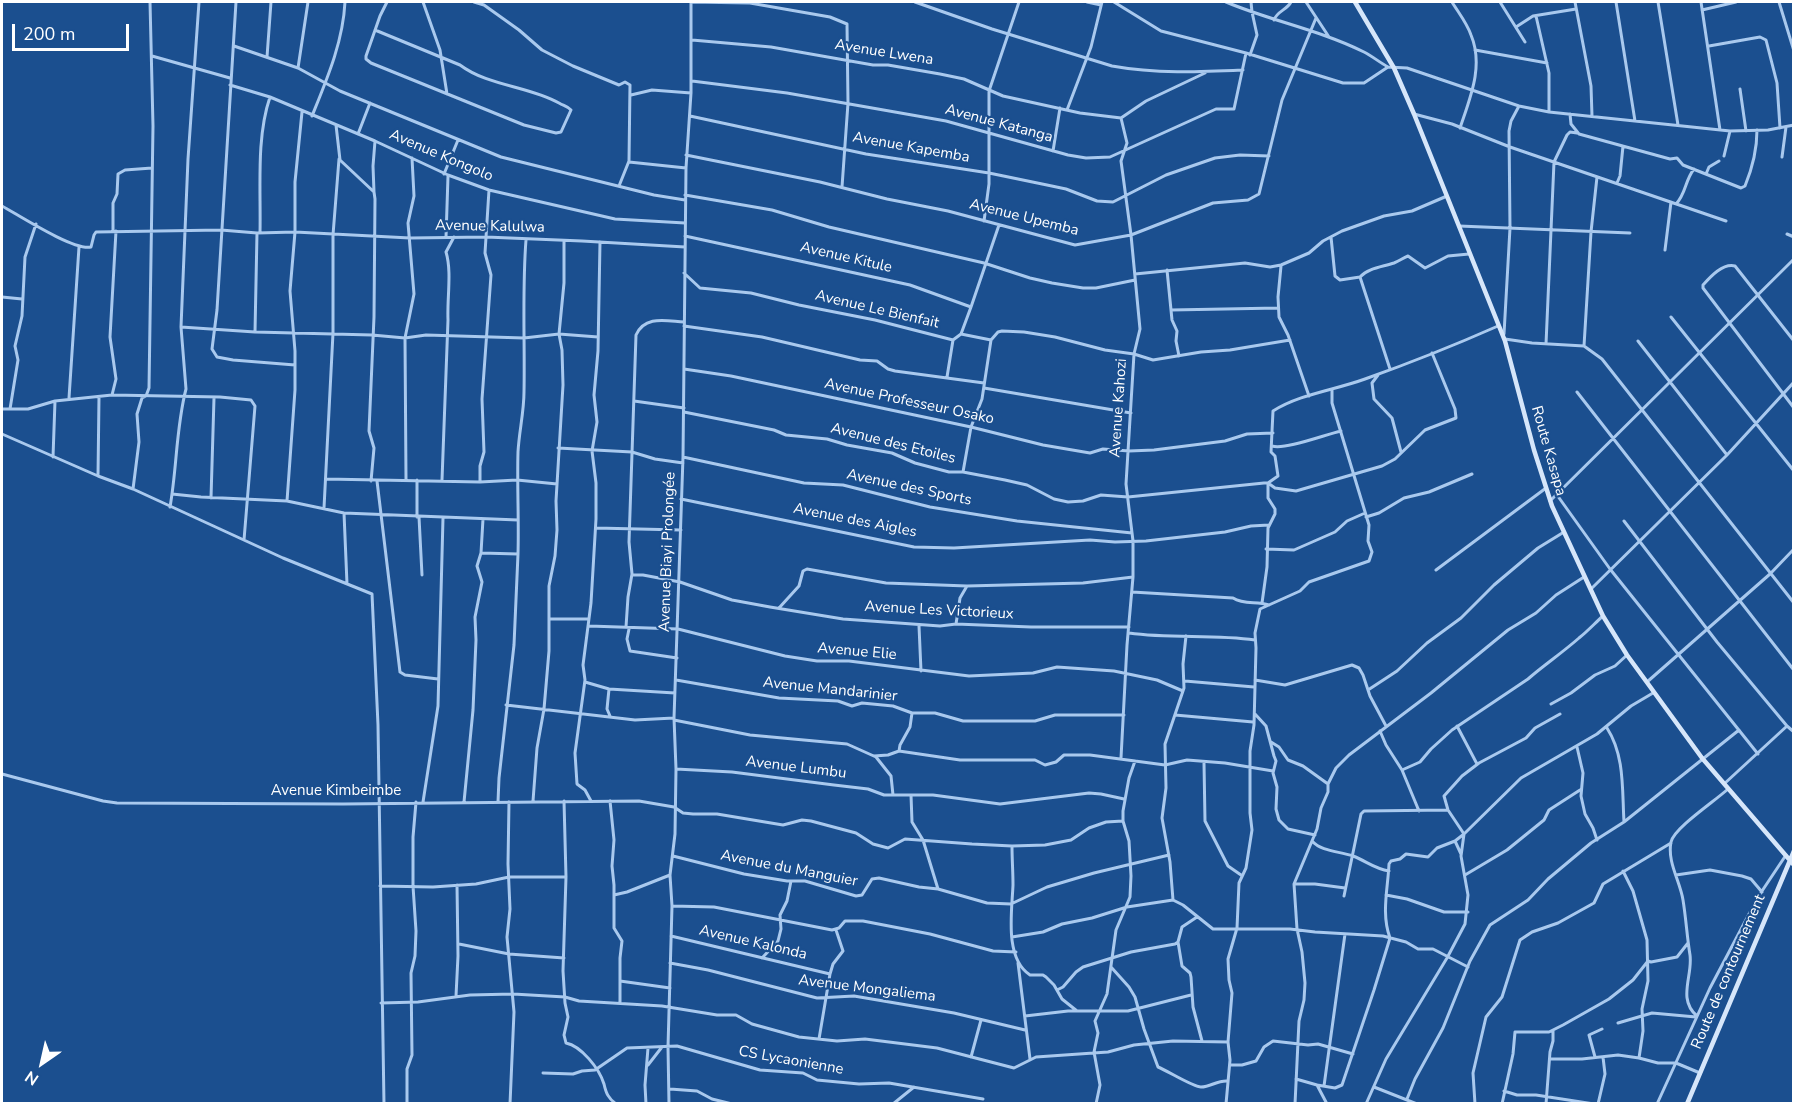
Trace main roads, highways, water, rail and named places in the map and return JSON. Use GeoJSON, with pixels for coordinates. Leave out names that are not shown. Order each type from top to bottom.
{"type":"FeatureCollection","features":[{"type":"Feature","properties":{"kind":"main road","name":"Route Kasapa"},"geometry":{"type":"LineString","coordinates":[[1356,2],[1414,114],[1459,226],[1503,339],[1550,501],[1590,590],[1627,655],[1653,693],[1723,785],[1790,860]]}},
{"type":"Feature","properties":{"kind":"main road","name":"Route de contournement"},"geometry":{"type":"LineString","coordinates":[[1687,1104],[1794,851]]}}]}
